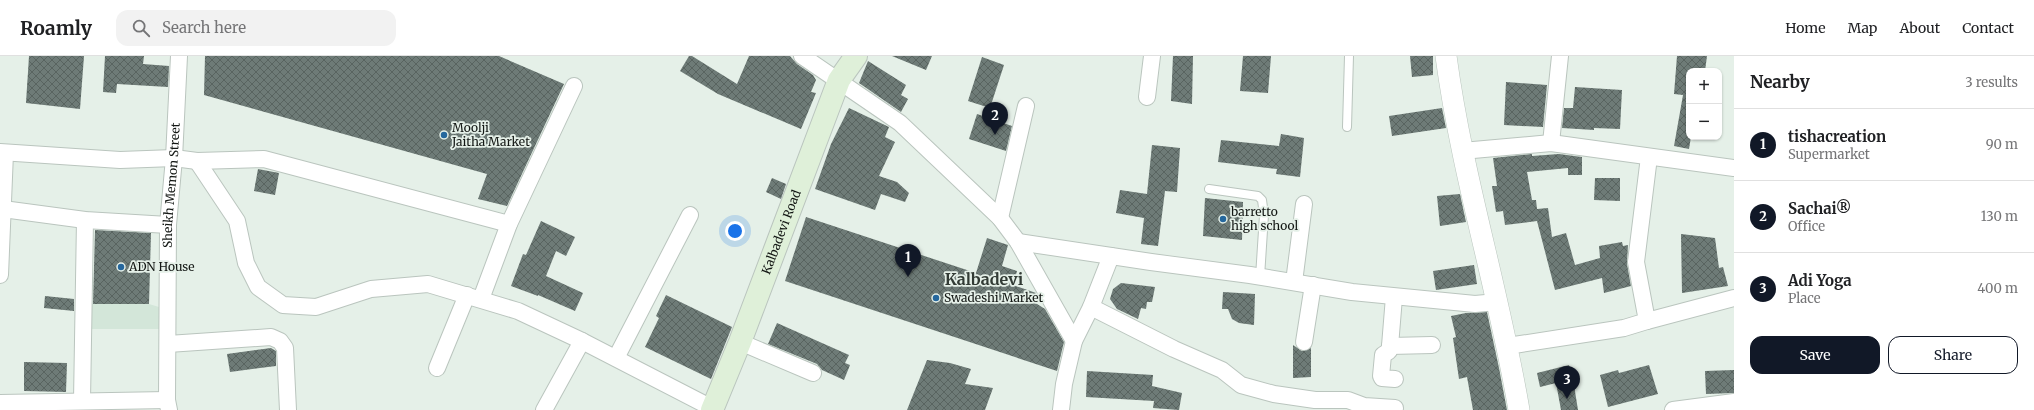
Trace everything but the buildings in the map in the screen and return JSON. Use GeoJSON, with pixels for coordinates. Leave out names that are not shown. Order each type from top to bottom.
{"type":"FeatureCollection","features":[{"type":"Feature","properties":{"kind":"main road","name":"Kalbadevi Road"},"geometry":{"type":"LineString","coordinates":[[712,409],[740,342],[838,80],[856,56]]}},
{"type":"Feature","properties":{"kind":"street","name":"Sheikh Memon Street"},"geometry":{"type":"LineString","coordinates":[[168,405],[168,225],[174,158],[179,56]]}},
{"type":"Feature","properties":{"kind":"street"},"geometry":{"type":"LineString","coordinates":[[802,56],[900,123],[1000,218],[1018,242],[1074,341]]}},
{"type":"Feature","properties":{"kind":"street"},"geometry":{"type":"LineString","coordinates":[[1147,97],[1152,56]]}},
{"type":"Feature","properties":{"kind":"street"},"geometry":{"type":"LineString","coordinates":[[1446,56],[1462,150],[1508,346],[1519,410]]}},
{"type":"Feature","properties":{"kind":"street"},"geometry":{"type":"LineString","coordinates":[[1551,144],[1560,56]]}},
{"type":"Feature","properties":{"kind":"street"},"geometry":{"type":"LineString","coordinates":[[437,368],[474,297],[574,86]]}},
{"type":"Feature","properties":{"kind":"street"},"geometry":{"type":"LineString","coordinates":[[1000,218],[1026,106]]}},
{"type":"Feature","properties":{"kind":"street"},"geometry":{"type":"LineString","coordinates":[[1462,150],[1551,144],[1734,168]]}},
{"type":"Feature","properties":{"kind":"street"},"geometry":{"type":"LineString","coordinates":[[0,275],[3,209],[3,152],[120,160],[174,158],[197,161],[264,159],[509,224]]}},
{"type":"Feature","properties":{"kind":"street"},"geometry":{"type":"LineString","coordinates":[[1647,321],[1636,262],[1649,157]]}},
{"type":"Feature","properties":{"kind":"street"},"geometry":{"type":"LineString","coordinates":[[197,161],[237,221],[246,263],[258,287],[283,305],[316,308],[371,289],[428,284],[518,311],[616,358],[712,409]]}},
{"type":"Feature","properties":{"kind":"street"},"geometry":{"type":"LineString","coordinates":[[1294,282],[1304,204]]}},
{"type":"Feature","properties":{"kind":"street"},"geometry":{"type":"LineString","coordinates":[[3,209],[85,220],[168,225]]}},
{"type":"Feature","properties":{"kind":"street"},"geometry":{"type":"LineString","coordinates":[[616,358],[690,215]]}},
{"type":"Feature","properties":{"kind":"street"},"geometry":{"type":"LineString","coordinates":[[82,401],[85,220]]}},
{"type":"Feature","properties":{"kind":"street"},"geometry":{"type":"LineString","coordinates":[[1018,242],[1394,297],[1475,304],[1497,302]]}},
{"type":"Feature","properties":{"kind":"street"},"geometry":{"type":"LineString","coordinates":[[1061,410],[1064,384],[1074,341],[1091,307],[1111,256]]}},
{"type":"Feature","properties":{"kind":"street"},"geometry":{"type":"LineString","coordinates":[[1304,342],[1313,285]]}},
{"type":"Feature","properties":{"kind":"street"},"geometry":{"type":"LineString","coordinates":[[1394,297],[1389,352],[1383,355],[1380,376],[1382,378],[1395,378]]}},
{"type":"Feature","properties":{"kind":"street"},"geometry":{"type":"LineString","coordinates":[[1508,346],[1624,328],[1734,298]]}},
{"type":"Feature","properties":{"kind":"street"},"geometry":{"type":"LineString","coordinates":[[1091,307],[1174,349],[1222,370],[1241,385],[1274,394],[1315,400],[1348,400],[1364,406],[1394,408]]}},
{"type":"Feature","properties":{"kind":"street"},"geometry":{"type":"LineString","coordinates":[[168,344],[271,337],[275,338],[285,348],[285,409]]}},
{"type":"Feature","properties":{"kind":"street"},"geometry":{"type":"LineString","coordinates":[[544,410],[582,341]]}},
{"type":"Feature","properties":{"kind":"street"},"geometry":{"type":"LineString","coordinates":[[740,342],[812,373]]}},
{"type":"Feature","properties":{"kind":"street"},"geometry":{"type":"LineString","coordinates":[[1390,346],[1432,345]]}},
{"type":"Feature","properties":{"kind":"street"},"geometry":{"type":"LineString","coordinates":[[0,403],[82,401],[168,405]]}},
{"type":"Feature","properties":{"kind":"street"},"geometry":{"type":"LineString","coordinates":[[1673,410],[1734,402]]}},
{"type":"Feature","properties":{"kind":"lane"},"geometry":{"type":"LineString","coordinates":[[1347,127],[1349,56]]}},
{"type":"Feature","properties":{"kind":"lane"},"geometry":{"type":"LineString","coordinates":[[1209,189],[1258,196],[1262,200],[1264,215],[1260,277]]}},
{"type":"Feature","properties":{"kind":"shaded area"},"geometry":{"type":"Polygon","coordinates":[[[88,304],[149,304],[159,307],[162,318],[159,329],[83,329],[88,304]]]}},
{"type":"Feature","properties":{"kind":"place","name":"Moolji Jaitha Market"},"geometry":{"type":"Point","coordinates":[444,135]}},
{"type":"Feature","properties":{"kind":"place","name":"Sachai®"},"geometry":{"type":"Point","coordinates":[995,135]}},
{"type":"Feature","properties":{"kind":"place","name":"barretto high school"},"geometry":{"type":"Point","coordinates":[1223,219]}},
{"type":"Feature","properties":{"kind":"place","name":"ADN House"},"geometry":{"type":"Point","coordinates":[121,267]}},
{"type":"Feature","properties":{"kind":"place","name":"tishacreation"},"geometry":{"type":"Point","coordinates":[908,277]}},
{"type":"Feature","properties":{"kind":"place","name":"Swadeshi Market"},"geometry":{"type":"Point","coordinates":[936,298]}},
{"type":"Feature","properties":{"kind":"place","name":"Adi Yoga"},"geometry":{"type":"Point","coordinates":[1567,399]}},
{"type":"Feature","properties":{"kind":"district","name":"Kalbadevi"},"geometry":{"type":"Point","coordinates":[984,279]}}]}
